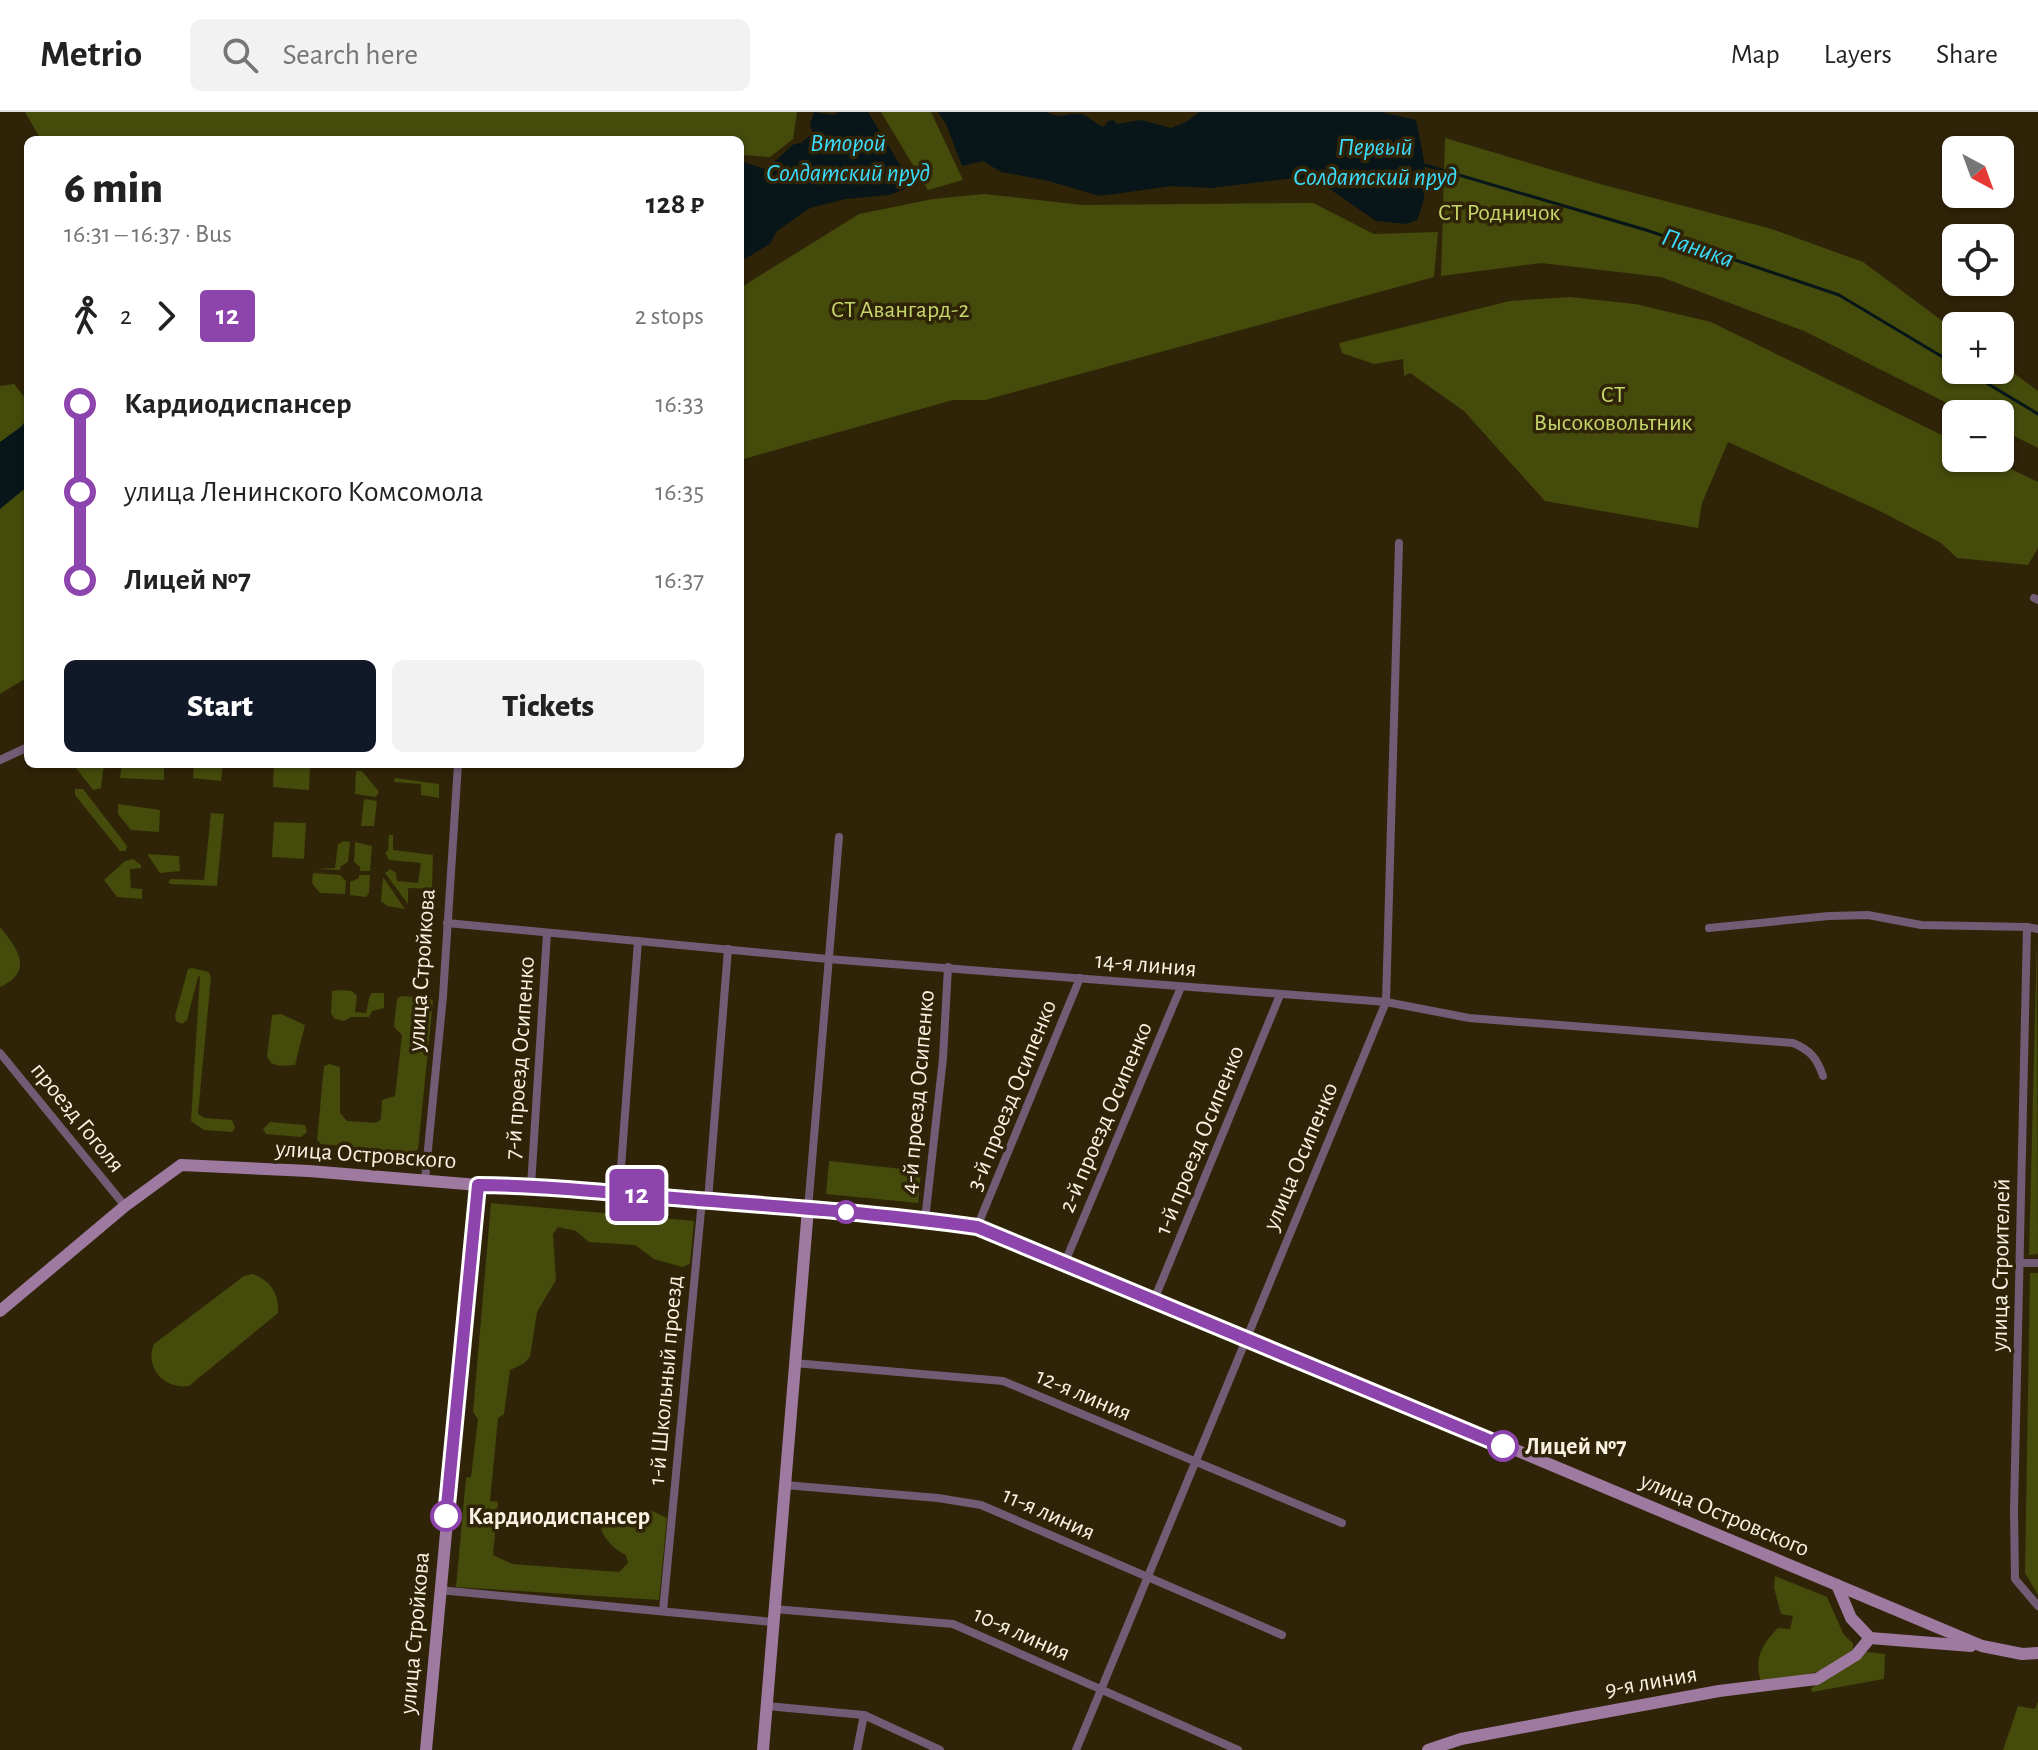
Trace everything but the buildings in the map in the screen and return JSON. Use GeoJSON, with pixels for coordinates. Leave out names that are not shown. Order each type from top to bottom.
{"type":"FeatureCollection","features":[{"type":"Feature","properties":{"kind":"street","name":"улица Осипенко"},"geometry":{"type":"LineString","coordinates":[[1076,1750],[1386,1002],[1399,543]]}},
{"type":"Feature","properties":{"kind":"street"},"geometry":{"type":"LineString","coordinates":[[0,760],[24,749]]}},
{"type":"Feature","properties":{"kind":"street","name":"улица Стройкова"},"geometry":{"type":"LineString","coordinates":[[425,1180],[443,996],[458,768]]}},
{"type":"Feature","properties":{"kind":"street"},"geometry":{"type":"LineString","coordinates":[[763,1750],[839,837]]}},
{"type":"Feature","properties":{"kind":"street"},"geometry":{"type":"LineString","coordinates":[[1709,928],[1868,915],[1921,925],[2038,929]]}},
{"type":"Feature","properties":{"kind":"street","name":"14-я линия"},"geometry":{"type":"LineString","coordinates":[[447,923],[828,959],[1386,1002],[1469,1018],[1793,1043],[1808,1049],[1818,1061],[1823,1076]]}},
{"type":"Feature","properties":{"kind":"street","name":"улица Строителей"},"geometry":{"type":"LineString","coordinates":[[2027,927],[2015,1579],[2038,1606]]}},
{"type":"Feature","properties":{"kind":"street","name":"7-й проезд Осипенко"},"geometry":{"type":"LineString","coordinates":[[531,1186],[547,933]]}},
{"type":"Feature","properties":{"kind":"street"},"geometry":{"type":"LineString","coordinates":[[619,1194],[638,941]]}},
{"type":"Feature","properties":{"kind":"street","name":"1-й Школьный проезд"},"geometry":{"type":"LineString","coordinates":[[663,1611],[728,949]]}},
{"type":"Feature","properties":{"kind":"street","name":"4-й проезд Осипенко"},"geometry":{"type":"LineString","coordinates":[[925,1220],[943,1058],[948,967]]}},
{"type":"Feature","properties":{"kind":"street","name":"3-й проезд Осипенко"},"geometry":{"type":"LineString","coordinates":[[977,1227],[1080,978]]}},
{"type":"Feature","properties":{"kind":"street","name":"2-й проезд Осипенко"},"geometry":{"type":"LineString","coordinates":[[1065,1262],[1181,987]]}},
{"type":"Feature","properties":{"kind":"street","name":"1-й проезд Осипенко"},"geometry":{"type":"LineString","coordinates":[[1154,1300],[1280,995]]}},
{"type":"Feature","properties":{"kind":"street","name":"проезд Гоголя"},"geometry":{"type":"LineString","coordinates":[[0,1053],[125,1206]]}},
{"type":"Feature","properties":{"kind":"street","name":"улица Островского"},"geometry":{"type":"LineString","coordinates":[[0,1311],[125,1206],[181,1165],[531,1186],[808,1209],[977,1227],[1982,1646],[2022,1654],[2038,1653]]}},
{"type":"Feature","properties":{"kind":"street","name":"улица Стройкова"},"geometry":{"type":"LineString","coordinates":[[426,1750],[478,1185]]}},
{"type":"Feature","properties":{"kind":"street"},"geometry":{"type":"LineString","coordinates":[[2020,1263],[2038,1263]]}},
{"type":"Feature","properties":{"kind":"street","name":"12-я линия"},"geometry":{"type":"LineString","coordinates":[[794,1363],[1003,1381],[1342,1523]]}},
{"type":"Feature","properties":{"kind":"street","name":"11-я линия"},"geometry":{"type":"LineString","coordinates":[[785,1485],[938,1498],[981,1505],[1282,1635]]}},
{"type":"Feature","properties":{"kind":"street"},"geometry":{"type":"LineString","coordinates":[[1837,1585],[1851,1618],[1870,1638],[1982,1646]]}},
{"type":"Feature","properties":{"kind":"street","name":"10-я линия"},"geometry":{"type":"LineString","coordinates":[[439,1590],[663,1611],[953,1624],[1238,1750]]}},
{"type":"Feature","properties":{"kind":"street","name":"9-я линия"},"geometry":{"type":"LineString","coordinates":[[1428,1750],[1461,1739],[1601,1712],[1719,1691],[1817,1679],[1856,1655],[1870,1638]]}},
{"type":"Feature","properties":{"kind":"street"},"geometry":{"type":"LineString","coordinates":[[767,1706],[864,1715],[940,1750]]}},
{"type":"Feature","properties":{"kind":"street"},"geometry":{"type":"LineString","coordinates":[[857,1750],[864,1715]]}},
{"type":"Feature","properties":{"kind":"green space"},"geometry":{"type":"Polygon","coordinates":[[[25,112],[797,112],[793,139],[770,157],[744,155],[744,136],[39,136],[25,112]]]}},
{"type":"Feature","properties":{"kind":"green space"},"geometry":{"type":"Polygon","coordinates":[[[881,112],[931,112],[963,180],[928,190],[881,112]]]}},
{"type":"Feature","properties":{"kind":"green space","name":"СТ Родничок"},"geometry":{"type":"Polygon","coordinates":[[[1445,138],[1600,184],[1772,229],[1863,262],[1942,321],[1942,384],[2014,384],[2014,373],[2038,391],[2038,448],[2014,436],[2014,400],[1942,400],[1804,331],[1661,277],[1541,263],[1441,276],[1445,138]]]}},
{"type":"Feature","properties":{"kind":"green space","name":"СТ Авангард-2"},"geometry":{"type":"Polygon","coordinates":[[[984,194],[1082,205],[1313,203],[1374,234],[1438,232],[1434,277],[985,400],[953,400],[744,459],[744,286],[859,214],[933,199],[984,194]]]}},
{"type":"Feature","properties":{"kind":"green space","name":"СТ Высоковольтник"},"geometry":{"type":"Polygon","coordinates":[[[1570,297],[1635,304],[1711,322],[1942,435],[1942,472],[2014,470],[2038,482],[2038,548],[2028,565],[1957,558],[1941,543],[1878,510],[1728,442],[1702,503],[1698,528],[1545,501],[1464,411],[1410,373],[1404,376],[1403,359],[1374,364],[1342,353],[1339,343],[1510,301],[1570,297]]]}},
{"type":"Feature","properties":{"kind":"green space"},"geometry":{"type":"Polygon","coordinates":[[[14,384],[24,397],[24,679],[0,694],[0,386],[14,384]]]}},
{"type":"Feature","properties":{"kind":"green space"},"geometry":{"type":"Polygon","coordinates":[[[76,768],[105,768],[101,788],[93,790],[76,768]]]}},
{"type":"Feature","properties":{"kind":"green space"},"geometry":{"type":"Polygon","coordinates":[[[121,768],[164,768],[164,780],[120,778],[121,768]]]}},
{"type":"Feature","properties":{"kind":"green space"},"geometry":{"type":"Polygon","coordinates":[[[194,768],[223,768],[221,781],[193,778],[194,768]]]}},
{"type":"Feature","properties":{"kind":"green space"},"geometry":{"type":"Polygon","coordinates":[[[274,768],[310,768],[309,790],[273,787],[274,768]]]}},
{"type":"Feature","properties":{"kind":"green space"},"geometry":{"type":"Polygon","coordinates":[[[356,771],[362,771],[379,792],[376,797],[355,794],[356,771]]]}},
{"type":"Feature","properties":{"kind":"green space"},"geometry":{"type":"Polygon","coordinates":[[[395,778],[439,784],[439,798],[421,795],[421,784],[394,782],[395,778]]]}},
{"type":"Feature","properties":{"kind":"green space"},"geometry":{"type":"Polygon","coordinates":[[[75,789],[83,789],[127,846],[126,851],[120,851],[75,795],[75,789]]]}},
{"type":"Feature","properties":{"kind":"green space"},"geometry":{"type":"Polygon","coordinates":[[[364,799],[377,801],[374,826],[361,826],[364,799]]]}},
{"type":"Feature","properties":{"kind":"green space"},"geometry":{"type":"Polygon","coordinates":[[[118,804],[160,810],[159,832],[131,830],[118,814],[118,804]]]}},
{"type":"Feature","properties":{"kind":"green space"},"geometry":{"type":"Polygon","coordinates":[[[211,813],[224,814],[217,886],[171,884],[168,882],[171,879],[204,880],[211,813]]]}},
{"type":"Feature","properties":{"kind":"green space"},"geometry":{"type":"Polygon","coordinates":[[[274,822],[306,823],[304,859],[272,857],[274,822]]]}},
{"type":"Feature","properties":{"kind":"green space"},"geometry":{"type":"Polygon","coordinates":[[[389,835],[393,835],[393,850],[433,855],[432,889],[408,888],[408,904],[385,873],[390,869],[396,873],[397,881],[418,883],[421,863],[389,860],[385,852],[388,851],[389,835]]]}},
{"type":"Feature","properties":{"kind":"green space"},"geometry":{"type":"Polygon","coordinates":[[[350,842],[348,862],[340,870],[314,869],[335,868],[338,844],[350,842]]]}},
{"type":"Feature","properties":{"kind":"green space"},"geometry":{"type":"Polygon","coordinates":[[[355,842],[372,846],[370,871],[360,871],[354,862],[355,842]]]}},
{"type":"Feature","properties":{"kind":"green space"},"geometry":{"type":"Polygon","coordinates":[[[147,854],[179,856],[180,871],[160,873],[147,854]]]}},
{"type":"Feature","properties":{"kind":"green space"},"geometry":{"type":"Polygon","coordinates":[[[133,859],[141,868],[130,869],[131,888],[142,889],[142,899],[117,897],[104,880],[125,861],[133,859]]]}},
{"type":"Feature","properties":{"kind":"green space"},"geometry":{"type":"Polygon","coordinates":[[[313,873],[340,875],[346,881],[345,894],[320,893],[312,883],[313,873]]]}},
{"type":"Feature","properties":{"kind":"green space"},"geometry":{"type":"Polygon","coordinates":[[[359,875],[370,875],[366,897],[350,895],[350,882],[359,875]]]}},
{"type":"Feature","properties":{"kind":"green space"},"geometry":{"type":"Polygon","coordinates":[[[383,877],[405,909],[387,906],[381,901],[383,877]]]}},
{"type":"Feature","properties":{"kind":"green space"},"geometry":{"type":"Polygon","coordinates":[[[0,927],[17,951],[20,967],[11,981],[0,987],[0,927]]]}},
{"type":"Feature","properties":{"kind":"green space"},"geometry":{"type":"Polygon","coordinates":[[[2037,937],[2038,1254],[2029,1255],[2037,937]]]}},
{"type":"Feature","properties":{"kind":"green space"},"geometry":{"type":"Polygon","coordinates":[[[188,969],[209,972],[211,977],[198,1114],[205,1118],[232,1120],[235,1128],[232,1132],[204,1130],[191,1121],[200,976],[187,1020],[182,1024],[176,1021],[175,1016],[188,969]]]}},
{"type":"Feature","properties":{"kind":"green space"},"geometry":{"type":"Polygon","coordinates":[[[332,991],[352,991],[357,996],[355,1012],[366,1013],[372,993],[384,993],[384,1008],[372,1011],[369,1017],[351,1017],[344,1021],[335,1019],[331,1014],[332,991]]]}},
{"type":"Feature","properties":{"kind":"green space"},"geometry":{"type":"Polygon","coordinates":[[[401,996],[433,1001],[418,1149],[413,1153],[321,1144],[317,1140],[324,1066],[340,1067],[340,1113],[347,1121],[376,1123],[381,1119],[382,1100],[395,1096],[402,1035],[394,1027],[397,999],[401,996]]]}},
{"type":"Feature","properties":{"kind":"green space"},"geometry":{"type":"Polygon","coordinates":[[[281,1014],[305,1025],[295,1065],[280,1066],[271,1063],[267,1057],[272,1015],[281,1014]]]}},
{"type":"Feature","properties":{"kind":"green space"},"geometry":{"type":"Polygon","coordinates":[[[270,1122],[305,1125],[307,1132],[301,1137],[266,1134],[263,1129],[270,1122]]]}},
{"type":"Feature","properties":{"kind":"green space"},"geometry":{"type":"Polygon","coordinates":[[[829,1161],[921,1171],[918,1203],[826,1194],[829,1161]]]}},
{"type":"Feature","properties":{"kind":"green space"},"geometry":{"type":"Polygon","coordinates":[[[491,1203],[694,1221],[690,1264],[682,1267],[654,1259],[635,1245],[589,1242],[576,1231],[558,1227],[553,1234],[556,1280],[537,1312],[530,1357],[510,1370],[504,1414],[498,1418],[490,1501],[498,1502],[493,1555],[512,1564],[619,1572],[628,1563],[626,1555],[614,1548],[606,1538],[601,1530],[604,1525],[652,1511],[667,1518],[659,1600],[456,1587],[466,1478],[471,1477],[478,1419],[473,1412],[491,1203]]]}},
{"type":"Feature","properties":{"kind":"green space"},"geometry":{"type":"Polygon","coordinates":[[[2030,1273],[2038,1273],[2038,1595],[2025,1573],[2030,1273]]]}},
{"type":"Feature","properties":{"kind":"green space"},"geometry":{"type":"Polygon","coordinates":[[[252,1274],[272,1289],[278,1313],[189,1386],[172,1384],[159,1376],[152,1361],[154,1344],[244,1276],[252,1274]]]}},
{"type":"Feature","properties":{"kind":"green space"},"geometry":{"type":"Polygon","coordinates":[[[1775,1576],[1827,1597],[1844,1635],[1853,1643],[1853,1649],[1846,1658],[1812,1673],[1761,1681],[1758,1666],[1764,1646],[1778,1628],[1790,1629],[1793,1616],[1781,1614],[1774,1588],[1775,1576]]]}},
{"type":"Feature","properties":{"kind":"green space"},"geometry":{"type":"Polygon","coordinates":[[[1867,1652],[1885,1654],[1884,1679],[1812,1692],[1811,1688],[1867,1652]]]}},
{"type":"Feature","properties":{"kind":"green space"},"geometry":{"type":"Polygon","coordinates":[[[2038,1701],[2038,1750],[2003,1750],[2018,1706],[2035,1709],[2038,1701]]]}},
{"type":"Feature","properties":{"kind":"water","name":"Второй Солдатский пруд"},"geometry":{"type":"Polygon","coordinates":[[[814,112],[834,115],[839,112],[868,112],[910,181],[910,187],[890,195],[846,199],[810,208],[777,231],[770,244],[744,260],[744,162],[766,169],[794,144],[801,143],[813,133],[810,125],[814,112]]]}},
{"type":"Feature","properties":{"kind":"water","name":"Первый Солдатский пруд"},"geometry":{"type":"Polygon","coordinates":[[[938,112],[1080,114],[1104,127],[1108,121],[1114,120],[1117,124],[1141,120],[1171,128],[1199,112],[1381,112],[1416,120],[1425,171],[1422,208],[1417,220],[1406,224],[1376,221],[1324,185],[1295,178],[1211,188],[1172,186],[1100,196],[1045,180],[1001,172],[983,161],[962,166],[946,124],[938,112]]]}},
{"type":"Feature","properties":{"kind":"water"},"geometry":{"type":"Polygon","coordinates":[[[24,423],[24,489],[0,509],[0,442],[24,423]]]}},
{"type":"Feature","properties":{"kind":"waterway","name":"Паника"},"geometry":{"type":"LineString","coordinates":[[1425,165],[1646,230],[1839,295],[1942,357]]}},
{"type":"Feature","properties":{"kind":"waterway","name":"Паника"},"geometry":{"type":"LineString","coordinates":[[1988,384],[2038,414]]}},
{"type":"Feature","properties":{"kind":"bus line","name":"12"},"geometry":{"type":"LineString","coordinates":[[446,1516],[478,1185],[531,1186],[977,1227],[1503,1446]]}},
{"type":"Feature","properties":{"kind":"place","name":"Лицей №7"},"geometry":{"type":"Point","coordinates":[1503,1446]}},
{"type":"Feature","properties":{"kind":"place","name":"Кардиодиспансер"},"geometry":{"type":"Point","coordinates":[446,1516]}}]}
